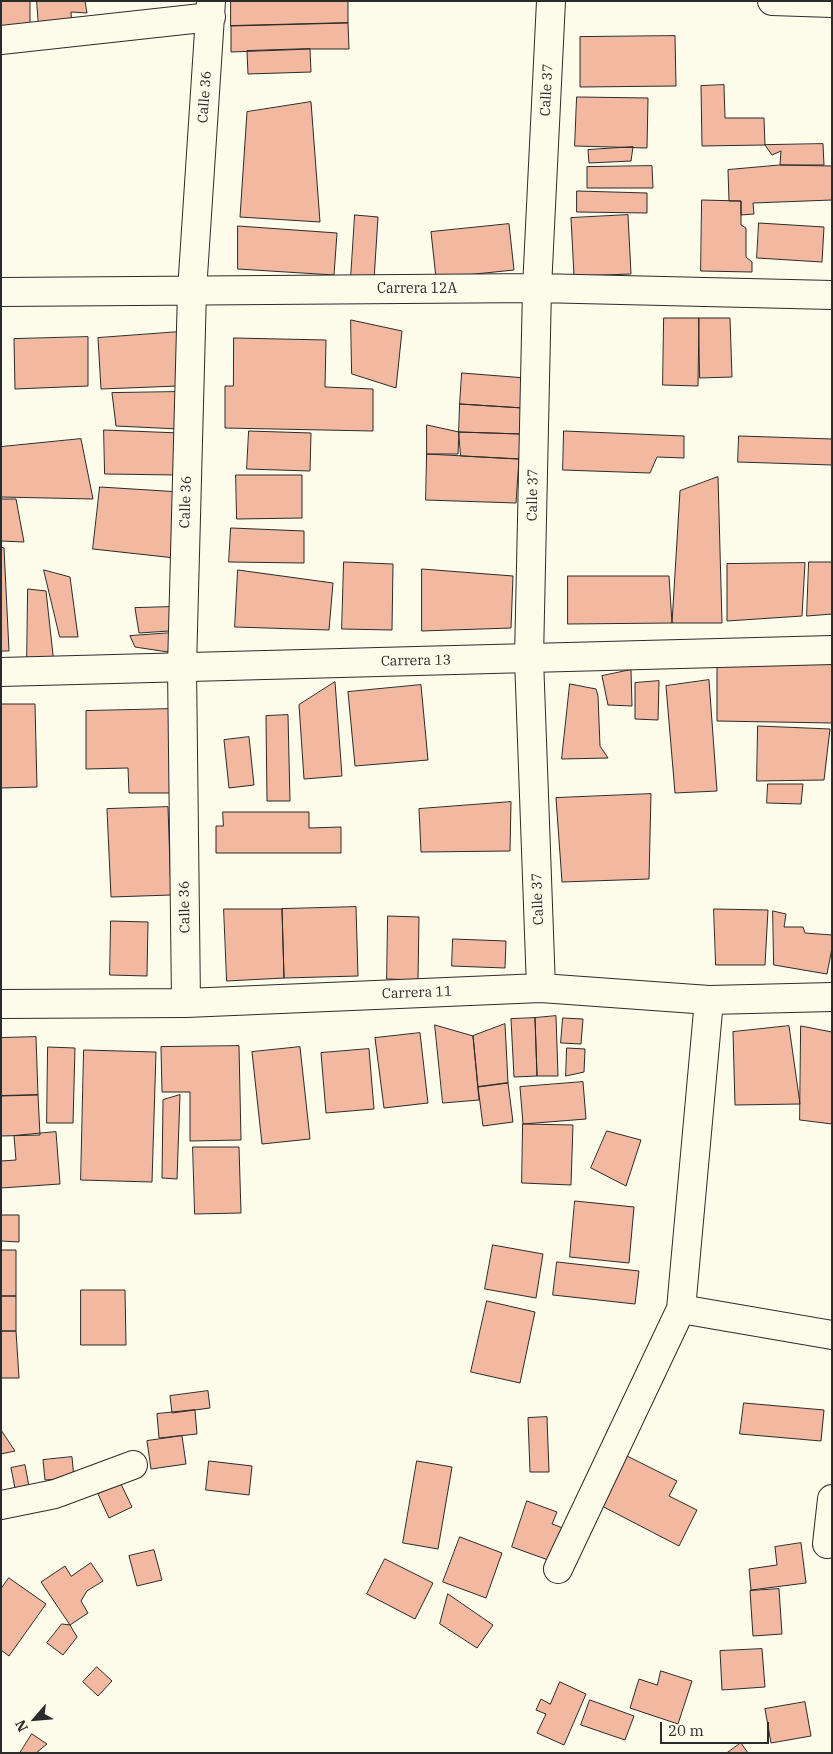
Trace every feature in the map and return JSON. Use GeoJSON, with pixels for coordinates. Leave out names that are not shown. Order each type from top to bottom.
{"type":"FeatureCollection","features":[{"type":"Feature","properties":{"kind":"street","name":"Calle 37"},"geometry":{"type":"LineString","coordinates":[[541,988],[529,658],[537,288],[551,1]]}},
{"type":"Feature","properties":{"kind":"street"},"geometry":{"type":"LineString","coordinates":[[772,1],[832,3]]}},
{"type":"Feature","properties":{"kind":"street"},"geometry":{"type":"LineString","coordinates":[[1,40],[211,9]]}},
{"type":"Feature","properties":{"kind":"street","name":"Calle 36"},"geometry":{"type":"LineString","coordinates":[[186,1003],[182,667],[192,291],[211,9]]}},
{"type":"Feature","properties":{"kind":"street","name":"Carrera 12A"},"geometry":{"type":"LineString","coordinates":[[1,292],[537,288],[832,295]]}},
{"type":"Feature","properties":{"kind":"street","name":"Carrera 13"},"geometry":{"type":"LineString","coordinates":[[1,672],[832,650]]}},
{"type":"Feature","properties":{"kind":"street","name":"Carrera 11"},"geometry":{"type":"LineString","coordinates":[[1,1004],[186,1003],[541,988],[709,1000],[832,997]]}},
{"type":"Feature","properties":{"kind":"street"},"geometry":{"type":"LineString","coordinates":[[558,1569],[681,1309],[709,1000]]}},
{"type":"Feature","properties":{"kind":"street"},"geometry":{"type":"LineString","coordinates":[[681,1309],[832,1335]]}},
{"type":"Feature","properties":{"kind":"street"},"geometry":{"type":"LineString","coordinates":[[1,1505],[54,1494],[132,1465]]}},
{"type":"Feature","properties":{"kind":"street"},"geometry":{"type":"LineString","coordinates":[[827,1544],[832,1499]]}},
{"type":"Feature","properties":{"kind":"building"},"geometry":{"type":"Polygon","coordinates":[[[1,1],[30,1],[30,26],[1,27],[1,1]]]}},
{"type":"Feature","properties":{"kind":"building"},"geometry":{"type":"Polygon","coordinates":[[[37,1],[85,1],[87,13],[71,12],[72,26],[39,28],[37,1]]]}},
{"type":"Feature","properties":{"kind":"building"},"geometry":{"type":"Polygon","coordinates":[[[231,1],[348,1],[348,23],[231,26],[231,1]]]}},
{"type":"Feature","properties":{"kind":"building"},"geometry":{"type":"Polygon","coordinates":[[[348,23],[349,49],[231,52],[231,26],[348,23]]]}},
{"type":"Feature","properties":{"kind":"building"},"geometry":{"type":"Polygon","coordinates":[[[675,36],[676,86],[580,87],[580,37],[675,36]]]}},
{"type":"Feature","properties":{"kind":"building"},"geometry":{"type":"Polygon","coordinates":[[[310,49],[311,72],[248,74],[247,51],[310,49]]]}},
{"type":"Feature","properties":{"kind":"building"},"geometry":{"type":"Polygon","coordinates":[[[724,85],[725,118],[764,118],[765,145],[702,146],[701,86],[724,85]]]}},
{"type":"Feature","properties":{"kind":"building"},"geometry":{"type":"Polygon","coordinates":[[[577,97],[648,98],[647,148],[575,146],[577,97]]]}},
{"type":"Feature","properties":{"kind":"building"},"geometry":{"type":"Polygon","coordinates":[[[311,102],[320,222],[240,217],[247,112],[311,102]]]}},
{"type":"Feature","properties":{"kind":"building"},"geometry":{"type":"Polygon","coordinates":[[[823,144],[824,165],[780,165],[781,151],[772,155],[765,145],[823,144]]]}},
{"type":"Feature","properties":{"kind":"building"},"geometry":{"type":"Polygon","coordinates":[[[633,147],[631,161],[589,163],[588,150],[633,147]]]}},
{"type":"Feature","properties":{"kind":"building"},"geometry":{"type":"Polygon","coordinates":[[[780,165],[832,166],[832,200],[753,203],[754,214],[741,215],[741,201],[729,201],[728,170],[780,165]]]}},
{"type":"Feature","properties":{"kind":"building"},"geometry":{"type":"Polygon","coordinates":[[[652,166],[653,188],[587,188],[587,167],[652,166]]]}},
{"type":"Feature","properties":{"kind":"building"},"geometry":{"type":"Polygon","coordinates":[[[577,191],[647,193],[647,213],[577,212],[577,191]]]}},
{"type":"Feature","properties":{"kind":"building"},"geometry":{"type":"Polygon","coordinates":[[[702,200],[741,201],[741,225],[746,228],[746,257],[752,262],[752,272],[701,271],[702,200]]]}},
{"type":"Feature","properties":{"kind":"building"},"geometry":{"type":"Polygon","coordinates":[[[355,215],[378,217],[374,280],[351,278],[355,215]]]}},
{"type":"Feature","properties":{"kind":"building"},"geometry":{"type":"Polygon","coordinates":[[[628,215],[631,274],[574,276],[571,218],[628,215]]]}},
{"type":"Feature","properties":{"kind":"building"},"geometry":{"type":"Polygon","coordinates":[[[759,223],[824,227],[822,262],[757,258],[759,223]]]}},
{"type":"Feature","properties":{"kind":"building"},"geometry":{"type":"Polygon","coordinates":[[[509,224],[514,270],[436,278],[431,232],[509,224]]]}},
{"type":"Feature","properties":{"kind":"building"},"geometry":{"type":"Polygon","coordinates":[[[238,226],[337,233],[334,275],[238,269],[238,226]]]}},
{"type":"Feature","properties":{"kind":"building"},"geometry":{"type":"Polygon","coordinates":[[[664,318],[699,318],[698,386],[663,385],[664,318]]]}},
{"type":"Feature","properties":{"kind":"building"},"geometry":{"type":"Polygon","coordinates":[[[699,318],[730,318],[732,377],[700,378],[699,318]]]}},
{"type":"Feature","properties":{"kind":"building"},"geometry":{"type":"Polygon","coordinates":[[[351,320],[402,331],[396,388],[352,374],[351,320]]]}},
{"type":"Feature","properties":{"kind":"building"},"geometry":{"type":"Polygon","coordinates":[[[179,332],[178,386],[101,389],[98,338],[179,332]]]}},
{"type":"Feature","properties":{"kind":"building"},"geometry":{"type":"Polygon","coordinates":[[[88,337],[88,386],[15,389],[14,339],[88,337]]]}},
{"type":"Feature","properties":{"kind":"building"},"geometry":{"type":"Polygon","coordinates":[[[234,338],[326,340],[325,387],[373,389],[373,431],[225,428],[225,386],[233,386],[234,338]]]}},
{"type":"Feature","properties":{"kind":"building"},"geometry":{"type":"Polygon","coordinates":[[[462,373],[526,378],[523,408],[460,404],[462,373]]]}},
{"type":"Feature","properties":{"kind":"building"},"geometry":{"type":"Polygon","coordinates":[[[176,392],[179,429],[116,426],[112,393],[176,392]]]}},
{"type":"Feature","properties":{"kind":"building"},"geometry":{"type":"Polygon","coordinates":[[[460,404],[523,408],[521,434],[459,432],[460,404]]]}},
{"type":"Feature","properties":{"kind":"building"},"geometry":{"type":"Polygon","coordinates":[[[427,425],[459,432],[458,454],[427,454],[427,425]]]}},
{"type":"Feature","properties":{"kind":"building"},"geometry":{"type":"Polygon","coordinates":[[[104,430],[180,433],[177,475],[105,474],[104,430]]]}},
{"type":"Feature","properties":{"kind":"building"},"geometry":{"type":"Polygon","coordinates":[[[249,431],[311,433],[310,471],[247,469],[249,431]]]}},
{"type":"Feature","properties":{"kind":"building"},"geometry":{"type":"Polygon","coordinates":[[[564,431],[684,436],[684,458],[657,457],[650,473],[563,470],[564,431]]]}},
{"type":"Feature","properties":{"kind":"building"},"geometry":{"type":"Polygon","coordinates":[[[459,432],[521,434],[519,459],[461,456],[459,432]]]}},
{"type":"Feature","properties":{"kind":"building"},"geometry":{"type":"Polygon","coordinates":[[[739,436],[832,439],[832,465],[738,462],[739,436]]]}},
{"type":"Feature","properties":{"kind":"building"},"geometry":{"type":"Polygon","coordinates":[[[81,439],[93,499],[1,497],[1,447],[81,439]]]}},
{"type":"Feature","properties":{"kind":"building"},"geometry":{"type":"Polygon","coordinates":[[[427,454],[519,459],[516,503],[426,500],[427,454]]]}},
{"type":"Feature","properties":{"kind":"building"},"geometry":{"type":"Polygon","coordinates":[[[236,475],[302,475],[302,518],[237,519],[236,475]]]}},
{"type":"Feature","properties":{"kind":"building"},"geometry":{"type":"Polygon","coordinates":[[[718,477],[722,623],[672,623],[680,491],[718,477]]]}},
{"type":"Feature","properties":{"kind":"building"},"geometry":{"type":"Polygon","coordinates":[[[100,487],[181,492],[175,558],[93,549],[100,487]]]}},
{"type":"Feature","properties":{"kind":"building"},"geometry":{"type":"Polygon","coordinates":[[[1,499],[16,499],[24,542],[1,541],[1,499]]]}},
{"type":"Feature","properties":{"kind":"building"},"geometry":{"type":"Polygon","coordinates":[[[231,528],[304,531],[304,563],[229,562],[231,528]]]}},
{"type":"Feature","properties":{"kind":"building"},"geometry":{"type":"Polygon","coordinates":[[[1,547],[4,548],[9,651],[1,651],[1,547]]]}},
{"type":"Feature","properties":{"kind":"building"},"geometry":{"type":"Polygon","coordinates":[[[344,562],[393,564],[392,630],[342,629],[344,562]]]}},
{"type":"Feature","properties":{"kind":"building"},"geometry":{"type":"Polygon","coordinates":[[[809,562],[832,562],[832,614],[807,616],[809,562]]]}},
{"type":"Feature","properties":{"kind":"building"},"geometry":{"type":"Polygon","coordinates":[[[805,563],[802,616],[727,621],[727,564],[805,563]]]}},
{"type":"Feature","properties":{"kind":"building"},"geometry":{"type":"Polygon","coordinates":[[[422,569],[513,576],[511,628],[422,631],[422,569]]]}},
{"type":"Feature","properties":{"kind":"building"},"geometry":{"type":"Polygon","coordinates":[[[44,570],[70,577],[78,637],[60,637],[44,570]]]}},
{"type":"Feature","properties":{"kind":"building"},"geometry":{"type":"Polygon","coordinates":[[[238,570],[333,583],[329,630],[235,627],[238,570]]]}},
{"type":"Feature","properties":{"kind":"building"},"geometry":{"type":"Polygon","coordinates":[[[568,576],[669,576],[672,623],[568,624],[568,576]]]}},
{"type":"Feature","properties":{"kind":"building"},"geometry":{"type":"Polygon","coordinates":[[[28,589],[46,591],[54,664],[27,664],[28,589]]]}},
{"type":"Feature","properties":{"kind":"building"},"geometry":{"type":"Polygon","coordinates":[[[171,607],[169,631],[139,633],[135,608],[171,607]]]}},
{"type":"Feature","properties":{"kind":"building"},"geometry":{"type":"Polygon","coordinates":[[[172,633],[168,652],[135,647],[130,636],[172,633]]]}},
{"type":"Feature","properties":{"kind":"building"},"geometry":{"type":"Polygon","coordinates":[[[832,664],[832,723],[717,721],[717,666],[832,664]]]}},
{"type":"Feature","properties":{"kind":"building"},"geometry":{"type":"Polygon","coordinates":[[[631,670],[632,706],[608,705],[602,676],[631,670]]]}},
{"type":"Feature","properties":{"kind":"building"},"geometry":{"type":"Polygon","coordinates":[[[709,680],[717,791],[675,793],[666,686],[709,680]]]}},
{"type":"Feature","properties":{"kind":"building"},"geometry":{"type":"Polygon","coordinates":[[[659,681],[658,720],[635,719],[635,683],[659,681]]]}},
{"type":"Feature","properties":{"kind":"building"},"geometry":{"type":"Polygon","coordinates":[[[335,682],[342,776],[304,779],[299,705],[335,682]]]}},
{"type":"Feature","properties":{"kind":"building"},"geometry":{"type":"Polygon","coordinates":[[[570,684],[596,689],[598,696],[600,746],[608,758],[562,759],[570,684]]]}},
{"type":"Feature","properties":{"kind":"building"},"geometry":{"type":"Polygon","coordinates":[[[421,685],[428,760],[355,766],[348,692],[421,685]]]}},
{"type":"Feature","properties":{"kind":"building"},"geometry":{"type":"Polygon","coordinates":[[[1,704],[35,704],[37,787],[1,788],[1,704]]]}},
{"type":"Feature","properties":{"kind":"building"},"geometry":{"type":"Polygon","coordinates":[[[171,709],[172,793],[129,793],[128,768],[86,769],[86,711],[171,709]]]}},
{"type":"Feature","properties":{"kind":"building"},"geometry":{"type":"Polygon","coordinates":[[[288,715],[290,801],[267,801],[266,716],[288,715]]]}},
{"type":"Feature","properties":{"kind":"building"},"geometry":{"type":"Polygon","coordinates":[[[758,726],[830,729],[824,780],[757,781],[758,726]]]}},
{"type":"Feature","properties":{"kind":"building"},"geometry":{"type":"Polygon","coordinates":[[[249,737],[254,785],[229,788],[224,740],[249,737]]]}},
{"type":"Feature","properties":{"kind":"building"},"geometry":{"type":"Polygon","coordinates":[[[768,784],[803,784],[801,804],[767,803],[768,784]]]}},
{"type":"Feature","properties":{"kind":"building"},"geometry":{"type":"Polygon","coordinates":[[[651,794],[649,879],[562,882],[556,798],[651,794]]]}},
{"type":"Feature","properties":{"kind":"building"},"geometry":{"type":"Polygon","coordinates":[[[511,802],[510,851],[421,852],[419,809],[511,802]]]}},
{"type":"Feature","properties":{"kind":"building"},"geometry":{"type":"Polygon","coordinates":[[[168,807],[171,895],[111,897],[107,809],[168,807]]]}},
{"type":"Feature","properties":{"kind":"building"},"geometry":{"type":"Polygon","coordinates":[[[223,812],[309,812],[309,828],[341,827],[341,853],[216,853],[216,826],[223,826],[223,812]]]}},
{"type":"Feature","properties":{"kind":"building"},"geometry":{"type":"Polygon","coordinates":[[[356,907],[358,976],[284,978],[282,909],[356,907]]]}},
{"type":"Feature","properties":{"kind":"building"},"geometry":{"type":"Polygon","coordinates":[[[224,909],[282,909],[284,978],[227,981],[224,909]]]}},
{"type":"Feature","properties":{"kind":"building"},"geometry":{"type":"Polygon","coordinates":[[[714,909],[768,910],[765,965],[716,965],[714,909]]]}},
{"type":"Feature","properties":{"kind":"building"},"geometry":{"type":"Polygon","coordinates":[[[773,911],[786,914],[784,927],[803,927],[805,933],[832,935],[832,948],[827,974],[774,965],[773,911]]]}},
{"type":"Feature","properties":{"kind":"building"},"geometry":{"type":"Polygon","coordinates":[[[388,916],[419,917],[418,980],[387,979],[388,916]]]}},
{"type":"Feature","properties":{"kind":"building"},"geometry":{"type":"Polygon","coordinates":[[[111,921],[148,922],[147,976],[110,975],[111,921]]]}},
{"type":"Feature","properties":{"kind":"building"},"geometry":{"type":"Polygon","coordinates":[[[453,939],[506,941],[505,968],[452,966],[453,939]]]}},
{"type":"Feature","properties":{"kind":"building"},"geometry":{"type":"Polygon","coordinates":[[[556,1016],[558,1076],[537,1076],[535,1018],[556,1016]]]}},
{"type":"Feature","properties":{"kind":"building"},"geometry":{"type":"Polygon","coordinates":[[[535,1018],[537,1076],[514,1077],[511,1019],[535,1018]]]}},
{"type":"Feature","properties":{"kind":"building"},"geometry":{"type":"Polygon","coordinates":[[[563,1018],[583,1019],[581,1044],[561,1043],[563,1018]]]}},
{"type":"Feature","properties":{"kind":"building"},"geometry":{"type":"Polygon","coordinates":[[[505,1024],[508,1083],[478,1087],[473,1036],[505,1024]]]}},
{"type":"Feature","properties":{"kind":"building"},"geometry":{"type":"Polygon","coordinates":[[[435,1025],[473,1036],[479,1100],[443,1103],[435,1025]]]}},
{"type":"Feature","properties":{"kind":"building"},"geometry":{"type":"Polygon","coordinates":[[[789,1026],[800,1104],[735,1105],[733,1032],[789,1026]]]}},
{"type":"Feature","properties":{"kind":"building"},"geometry":{"type":"Polygon","coordinates":[[[801,1026],[832,1032],[832,1124],[800,1120],[801,1026]]]}},
{"type":"Feature","properties":{"kind":"building"},"geometry":{"type":"Polygon","coordinates":[[[420,1033],[428,1103],[384,1108],[375,1038],[420,1033]]]}},
{"type":"Feature","properties":{"kind":"building"},"geometry":{"type":"Polygon","coordinates":[[[36,1037],[38,1095],[1,1096],[1,1038],[36,1037]]]}},
{"type":"Feature","properties":{"kind":"building"},"geometry":{"type":"Polygon","coordinates":[[[239,1046],[241,1140],[190,1141],[190,1092],[162,1092],[161,1047],[239,1046]]]}},
{"type":"Feature","properties":{"kind":"building"},"geometry":{"type":"Polygon","coordinates":[[[48,1047],[75,1048],[73,1123],[47,1123],[48,1047]]]}},
{"type":"Feature","properties":{"kind":"building"},"geometry":{"type":"Polygon","coordinates":[[[300,1047],[310,1139],[262,1144],[252,1052],[300,1047]]]}},
{"type":"Feature","properties":{"kind":"building"},"geometry":{"type":"Polygon","coordinates":[[[567,1048],[585,1049],[584,1072],[566,1076],[567,1048]]]}},
{"type":"Feature","properties":{"kind":"building"},"geometry":{"type":"Polygon","coordinates":[[[369,1049],[374,1109],[326,1113],[321,1053],[369,1049]]]}},
{"type":"Feature","properties":{"kind":"building"},"geometry":{"type":"Polygon","coordinates":[[[84,1050],[156,1052],[152,1182],[81,1180],[84,1050]]]}},
{"type":"Feature","properties":{"kind":"building"},"geometry":{"type":"Polygon","coordinates":[[[583,1082],[586,1119],[523,1124],[520,1087],[583,1082]]]}},
{"type":"Feature","properties":{"kind":"building"},"geometry":{"type":"Polygon","coordinates":[[[508,1083],[513,1122],[483,1126],[478,1087],[508,1083]]]}},
{"type":"Feature","properties":{"kind":"building"},"geometry":{"type":"Polygon","coordinates":[[[38,1095],[40,1135],[1,1136],[1,1096],[38,1095]]]}},
{"type":"Feature","properties":{"kind":"building"},"geometry":{"type":"Polygon","coordinates":[[[180,1095],[177,1179],[162,1178],[163,1100],[180,1095]]]}},
{"type":"Feature","properties":{"kind":"building"},"geometry":{"type":"Polygon","coordinates":[[[523,1124],[573,1125],[571,1185],[522,1183],[523,1124]]]}},
{"type":"Feature","properties":{"kind":"building"},"geometry":{"type":"Polygon","coordinates":[[[607,1131],[641,1140],[626,1186],[591,1168],[607,1131]]]}},
{"type":"Feature","properties":{"kind":"building"},"geometry":{"type":"Polygon","coordinates":[[[56,1132],[60,1184],[1,1188],[1,1161],[16,1160],[14,1136],[56,1132]]]}},
{"type":"Feature","properties":{"kind":"building"},"geometry":{"type":"Polygon","coordinates":[[[193,1147],[239,1147],[241,1213],[195,1214],[193,1147]]]}},
{"type":"Feature","properties":{"kind":"building"},"geometry":{"type":"Polygon","coordinates":[[[575,1201],[634,1207],[629,1263],[570,1257],[575,1201]]]}},
{"type":"Feature","properties":{"kind":"building"},"geometry":{"type":"Polygon","coordinates":[[[1,1215],[19,1215],[19,1242],[1,1241],[1,1215]]]}},
{"type":"Feature","properties":{"kind":"building"},"geometry":{"type":"Polygon","coordinates":[[[493,1245],[543,1254],[536,1298],[485,1289],[493,1245]]]}},
{"type":"Feature","properties":{"kind":"building"},"geometry":{"type":"Polygon","coordinates":[[[1,1250],[16,1250],[16,1296],[1,1296],[1,1250]]]}},
{"type":"Feature","properties":{"kind":"building"},"geometry":{"type":"Polygon","coordinates":[[[557,1262],[639,1271],[635,1304],[553,1295],[557,1262]]]}},
{"type":"Feature","properties":{"kind":"building"},"geometry":{"type":"Polygon","coordinates":[[[81,1290],[125,1290],[126,1345],[81,1345],[81,1290]]]}},
{"type":"Feature","properties":{"kind":"building"},"geometry":{"type":"Polygon","coordinates":[[[1,1296],[16,1296],[16,1331],[1,1331],[1,1296]]]}},
{"type":"Feature","properties":{"kind":"building"},"geometry":{"type":"Polygon","coordinates":[[[487,1301],[535,1312],[520,1383],[471,1372],[487,1301]]]}},
{"type":"Feature","properties":{"kind":"building"},"geometry":{"type":"Polygon","coordinates":[[[1,1331],[16,1331],[19,1378],[1,1378],[1,1331]]]}},
{"type":"Feature","properties":{"kind":"building"},"geometry":{"type":"Polygon","coordinates":[[[208,1391],[210,1408],[172,1413],[170,1396],[208,1391]]]}},
{"type":"Feature","properties":{"kind":"building"},"geometry":{"type":"Polygon","coordinates":[[[744,1403],[824,1410],[821,1441],[740,1434],[744,1403]]]}},
{"type":"Feature","properties":{"kind":"building"},"geometry":{"type":"Polygon","coordinates":[[[195,1410],[197,1434],[159,1438],[157,1414],[195,1410]]]}},
{"type":"Feature","properties":{"kind":"building"},"geometry":{"type":"Polygon","coordinates":[[[547,1417],[549,1472],[530,1472],[528,1418],[547,1417]]]}},
{"type":"Feature","properties":{"kind":"building"},"geometry":{"type":"Polygon","coordinates":[[[1,1430],[15,1451],[1,1454],[1,1430]]]}},
{"type":"Feature","properties":{"kind":"building"},"geometry":{"type":"Polygon","coordinates":[[[182,1436],[186,1464],[151,1469],[147,1441],[182,1436]]]}},
{"type":"Feature","properties":{"kind":"building"},"geometry":{"type":"Polygon","coordinates":[[[623,1454],[677,1481],[669,1496],[697,1510],[679,1546],[598,1504],[623,1454]]]}},
{"type":"Feature","properties":{"kind":"building"},"geometry":{"type":"Polygon","coordinates":[[[72,1457],[74,1478],[45,1480],[43,1460],[72,1457]]]}},
{"type":"Feature","properties":{"kind":"building"},"geometry":{"type":"Polygon","coordinates":[[[209,1461],[252,1466],[249,1495],[206,1490],[209,1461]]]}},
{"type":"Feature","properties":{"kind":"building"},"geometry":{"type":"Polygon","coordinates":[[[417,1461],[452,1467],[438,1549],[403,1543],[417,1461]]]}},
{"type":"Feature","properties":{"kind":"building"},"geometry":{"type":"Polygon","coordinates":[[[25,1465],[30,1492],[15,1488],[11,1468],[25,1465]]]}},
{"type":"Feature","properties":{"kind":"building"},"geometry":{"type":"Polygon","coordinates":[[[121,1484],[132,1507],[109,1518],[98,1494],[121,1484]]]}},
{"type":"Feature","properties":{"kind":"building"},"geometry":{"type":"Polygon","coordinates":[[[527,1501],[557,1512],[552,1524],[563,1528],[551,1561],[512,1547],[527,1501]]]}},
{"type":"Feature","properties":{"kind":"building"},"geometry":{"type":"Polygon","coordinates":[[[460,1537],[502,1553],[486,1598],[443,1582],[460,1537]]]}},
{"type":"Feature","properties":{"kind":"building"},"geometry":{"type":"Polygon","coordinates":[[[801,1543],[806,1583],[751,1590],[749,1569],[777,1565],[775,1547],[801,1543]]]}},
{"type":"Feature","properties":{"kind":"building"},"geometry":{"type":"Polygon","coordinates":[[[154,1550],[162,1580],[137,1586],[129,1556],[154,1550]]]}},
{"type":"Feature","properties":{"kind":"building"},"geometry":{"type":"Polygon","coordinates":[[[385,1559],[433,1583],[415,1619],[367,1594],[385,1559]]]}},
{"type":"Feature","properties":{"kind":"building"},"geometry":{"type":"Polygon","coordinates":[[[91,1563],[103,1581],[87,1591],[81,1601],[88,1613],[70,1625],[41,1582],[65,1566],[71,1576],[91,1563]]]}},
{"type":"Feature","properties":{"kind":"building"},"geometry":{"type":"Polygon","coordinates":[[[9,1578],[46,1604],[9,1656],[1,1650],[1,1589],[9,1578]]]}},
{"type":"Feature","properties":{"kind":"building"},"geometry":{"type":"Polygon","coordinates":[[[779,1589],[782,1634],[753,1636],[750,1591],[779,1589]]]}},
{"type":"Feature","properties":{"kind":"building"},"geometry":{"type":"Polygon","coordinates":[[[448,1594],[493,1625],[477,1648],[440,1624],[448,1594]]]}},
{"type":"Feature","properties":{"kind":"building"},"geometry":{"type":"Polygon","coordinates":[[[62,1624],[70,1625],[77,1637],[63,1655],[47,1643],[62,1624]]]}},
{"type":"Feature","properties":{"kind":"building"},"geometry":{"type":"Polygon","coordinates":[[[762,1649],[765,1687],[722,1690],[720,1651],[762,1649]]]}},
{"type":"Feature","properties":{"kind":"building"},"geometry":{"type":"Polygon","coordinates":[[[97,1667],[112,1681],[98,1696],[83,1682],[97,1667]]]}},
{"type":"Feature","properties":{"kind":"building"},"geometry":{"type":"Polygon","coordinates":[[[661,1671],[692,1681],[678,1724],[630,1708],[639,1679],[657,1685],[661,1671]]]}},
{"type":"Feature","properties":{"kind":"building"},"geometry":{"type":"Polygon","coordinates":[[[560,1682],[586,1694],[564,1745],[537,1733],[546,1714],[536,1710],[541,1699],[550,1704],[560,1682]]]}},
{"type":"Feature","properties":{"kind":"building"},"geometry":{"type":"Polygon","coordinates":[[[590,1700],[634,1716],[625,1740],[581,1725],[590,1700]]]}},
{"type":"Feature","properties":{"kind":"building"},"geometry":{"type":"Polygon","coordinates":[[[805,1702],[811,1736],[771,1743],[765,1709],[805,1702]]]}},
{"type":"Feature","properties":{"kind":"building"},"geometry":{"type":"Polygon","coordinates":[[[32,1734],[47,1744],[36,1753],[20,1753],[32,1734]]]}},
{"type":"Feature","properties":{"kind":"building"},"geometry":{"type":"Polygon","coordinates":[[[741,1743],[748,1753],[727,1753],[741,1743]]]}}]}
